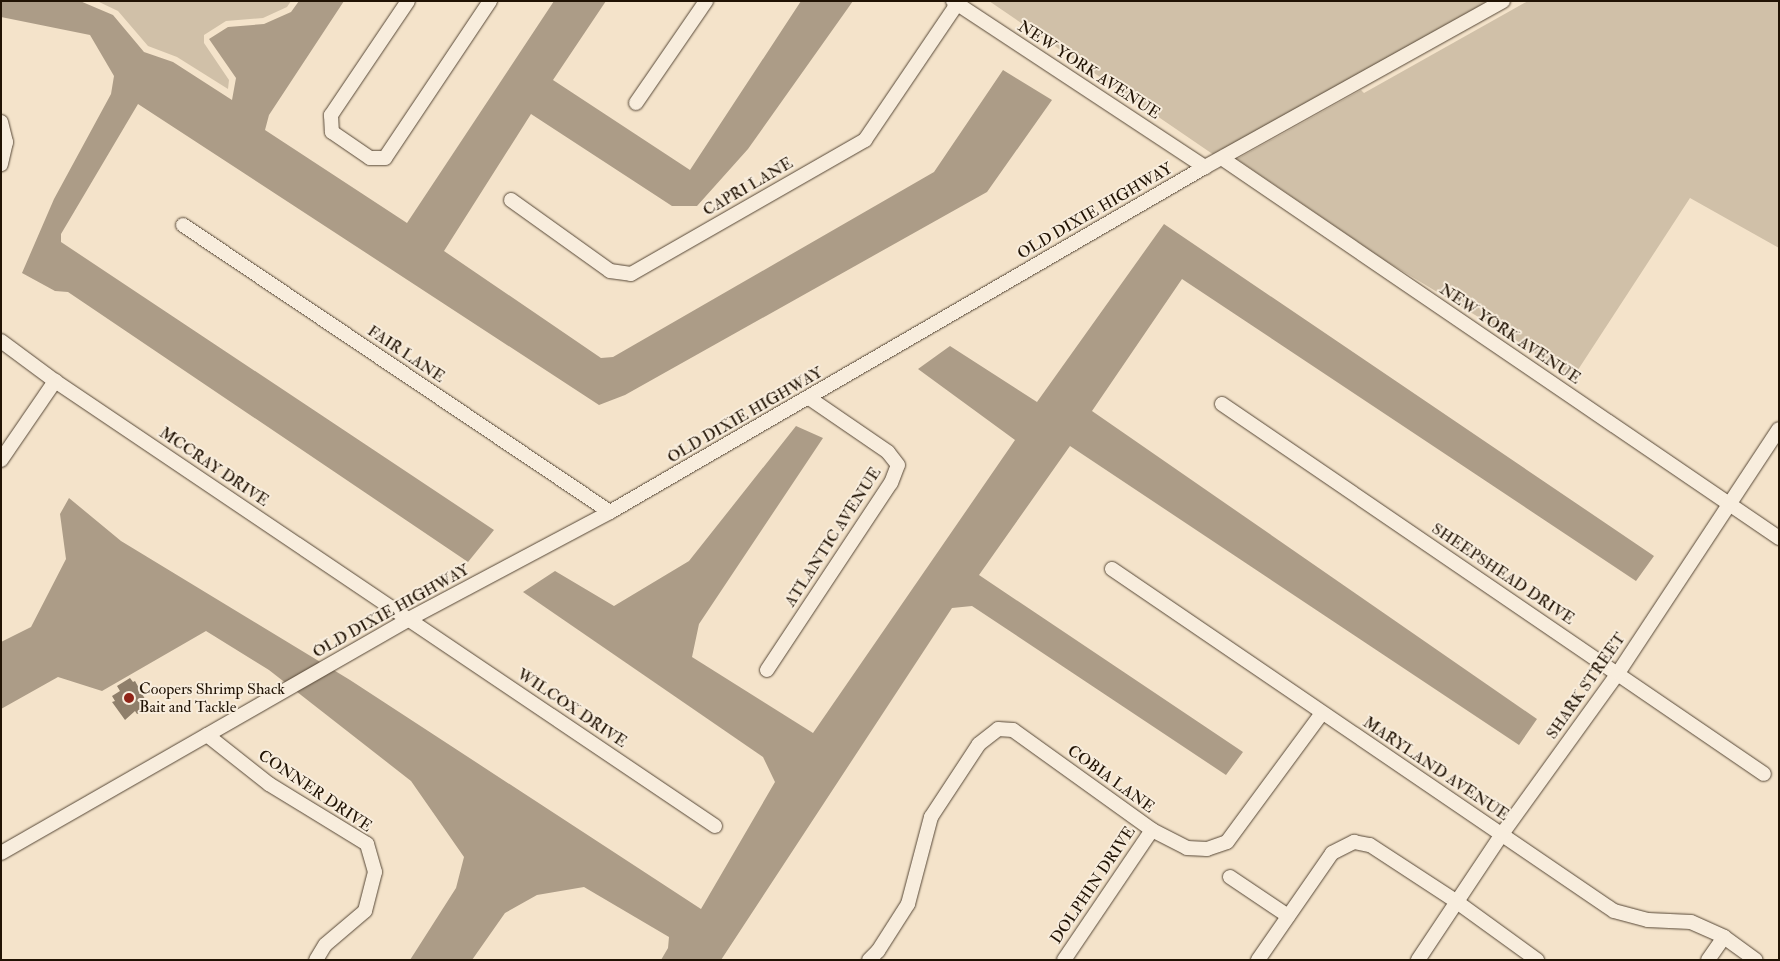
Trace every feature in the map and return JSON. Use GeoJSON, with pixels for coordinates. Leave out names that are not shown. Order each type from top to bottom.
{"type":"FeatureCollection","features":[{"type":"Feature","properties":{"kind":"street"},"geometry":{"type":"LineString","coordinates":[[408,1],[331,115],[332,132],[370,158],[385,158],[490,1]]}},
{"type":"Feature","properties":{"kind":"street"},"geometry":{"type":"LineString","coordinates":[[636,103],[706,1]]}},
{"type":"Feature","properties":{"kind":"street","name":"OLD DIXIE HIGHWAY"},"geometry":{"type":"LineString","coordinates":[[1,853],[409,619],[610,512],[1205,167],[1223,159],[1503,1]]}},
{"type":"Feature","properties":{"kind":"street","name":"NEW YORK AVENUE"},"geometry":{"type":"LineString","coordinates":[[955,2],[1205,167]]}},
{"type":"Feature","properties":{"kind":"street","name":"CAPRI LANE"},"geometry":{"type":"LineString","coordinates":[[511,200],[610,271],[631,274],[865,140],[955,2]]}},
{"type":"Feature","properties":{"kind":"street"},"geometry":{"type":"LineString","coordinates":[[1,122],[6,142],[1,164]]}},
{"type":"Feature","properties":{"kind":"street","name":"NEW YORK AVENUE"},"geometry":{"type":"LineString","coordinates":[[1223,159],[1779,538]]}},
{"type":"Feature","properties":{"kind":"street","name":"FAIR LANE"},"geometry":{"type":"LineString","coordinates":[[183,225],[610,512]]}},
{"type":"Feature","properties":{"kind":"street","name":"MCCRAY DRIVE"},"geometry":{"type":"LineString","coordinates":[[1,341],[55,382],[409,619]]}},
{"type":"Feature","properties":{"kind":"street"},"geometry":{"type":"LineString","coordinates":[[1,460],[55,382]]}},
{"type":"Feature","properties":{"kind":"street","name":"ATLANTIC AVENUE"},"geometry":{"type":"LineString","coordinates":[[767,670],[892,483],[898,465],[888,452],[809,398]]}},
{"type":"Feature","properties":{"kind":"street","name":"SHEEPSHEAD DRIVE"},"geometry":{"type":"LineString","coordinates":[[1222,404],[1764,774]]}},
{"type":"Feature","properties":{"kind":"street","name":"SHARK STREET"},"geometry":{"type":"LineString","coordinates":[[1418,960],[1502,834],[1618,673],[1779,429]]}},
{"type":"Feature","properties":{"kind":"street","name":"MARYLAND AVENUE"},"geometry":{"type":"LineString","coordinates":[[1112,569],[1614,911],[1648,920],[1691,922],[1724,937],[1756,960]]}},
{"type":"Feature","properties":{"kind":"street","name":"WILCOX DRIVE"},"geometry":{"type":"LineString","coordinates":[[409,619],[715,826]]}},
{"type":"Feature","properties":{"kind":"street","name":"COBIA LANE"},"geometry":{"type":"LineString","coordinates":[[869,960],[878,951],[908,904],[930,817],[979,744],[998,728],[1013,730],[1152,830],[1187,848],[1207,849],[1227,842],[1322,713]]}},
{"type":"Feature","properties":{"kind":"street","name":"CONNER DRIVE"},"geometry":{"type":"LineString","coordinates":[[207,735],[269,784],[367,844],[375,872],[365,911],[324,946],[316,960]]}},
{"type":"Feature","properties":{"kind":"street","name":"DOLPHIN DRIVE"},"geometry":{"type":"LineString","coordinates":[[1064,960],[1152,830]]}},
{"type":"Feature","properties":{"kind":"street"},"geometry":{"type":"LineString","coordinates":[[1258,960],[1332,853],[1354,842],[1370,845],[1457,902],[1537,960]]}},
{"type":"Feature","properties":{"kind":"street"},"geometry":{"type":"LineString","coordinates":[[1230,877],[1288,916]]}},
{"type":"Feature","properties":{"kind":"street"},"geometry":{"type":"LineString","coordinates":[[1708,960],[1724,937]]}},
{"type":"Feature","properties":{"kind":"shaded area"},"geometry":{"type":"Polygon","coordinates":[[[1,1],[80,1],[113,15],[144,52],[173,62],[232,100],[236,78],[209,39],[228,27],[264,24],[291,12],[299,1],[344,1],[269,115],[265,130],[407,223],[554,1],[606,1],[553,80],[690,170],[801,1],[853,1],[748,149],[697,206],[672,206],[531,114],[444,251],[601,358],[613,357],[934,172],[1003,70],[1052,100],[987,192],[625,395],[599,405],[138,104],[61,234],[61,242],[494,530],[468,562],[68,292],[55,291],[22,273],[54,199],[111,94],[114,76],[90,35],[1,17],[1,1]]]}},
{"type":"Feature","properties":{"kind":"shaded area"},"geometry":{"type":"Polygon","coordinates":[[[97,1],[291,1],[287,7],[263,18],[226,21],[204,35],[204,43],[229,80],[228,89],[177,57],[148,46],[118,11],[97,1]]]}},
{"type":"Feature","properties":{"kind":"shaded area"},"geometry":{"type":"Polygon","coordinates":[[[989,1],[1488,1],[1224,150],[1221,149],[1214,155],[989,1]]]}},
{"type":"Feature","properties":{"kind":"shaded area"},"geometry":{"type":"Polygon","coordinates":[[[1528,1],[1779,1],[1779,248],[1690,198],[1572,379],[1513,338],[1386,261],[1237,159],[1361,90],[1364,93],[1528,1]]]}},
{"type":"Feature","properties":{"kind":"shaded area"},"geometry":{"type":"Polygon","coordinates":[[[1164,224],[1654,556],[1636,581],[1182,279],[1092,411],[1537,719],[1519,745],[1070,446],[979,575],[1243,752],[1226,775],[972,606],[952,608],[721,960],[661,960],[668,948],[669,937],[584,887],[537,895],[505,913],[472,960],[410,960],[456,888],[464,857],[411,781],[269,670],[206,631],[102,691],[58,677],[1,709],[1,642],[31,627],[66,559],[60,514],[69,498],[121,541],[350,680],[701,909],[775,782],[763,757],[523,592],[555,571],[614,606],[689,561],[796,426],[823,438],[699,624],[692,657],[813,733],[1015,440],[918,369],[950,346],[1037,402],[1164,224]]]}},
{"type":"Feature","properties":{"kind":"building","name":"Coopers Shrimp Shack Bait and Tackle"},"geometry":{"type":"Polygon","coordinates":[[[130,678],[133,682],[135,681],[150,708],[137,714],[135,711],[125,720],[112,702],[115,701],[112,696],[120,691],[117,686],[130,678]]]}},
{"type":"Feature","properties":{"kind":"place","name":"Coopers Shrimp Shack Bait and Tackle"},"geometry":{"type":"Point","coordinates":[129,698]}}]}
